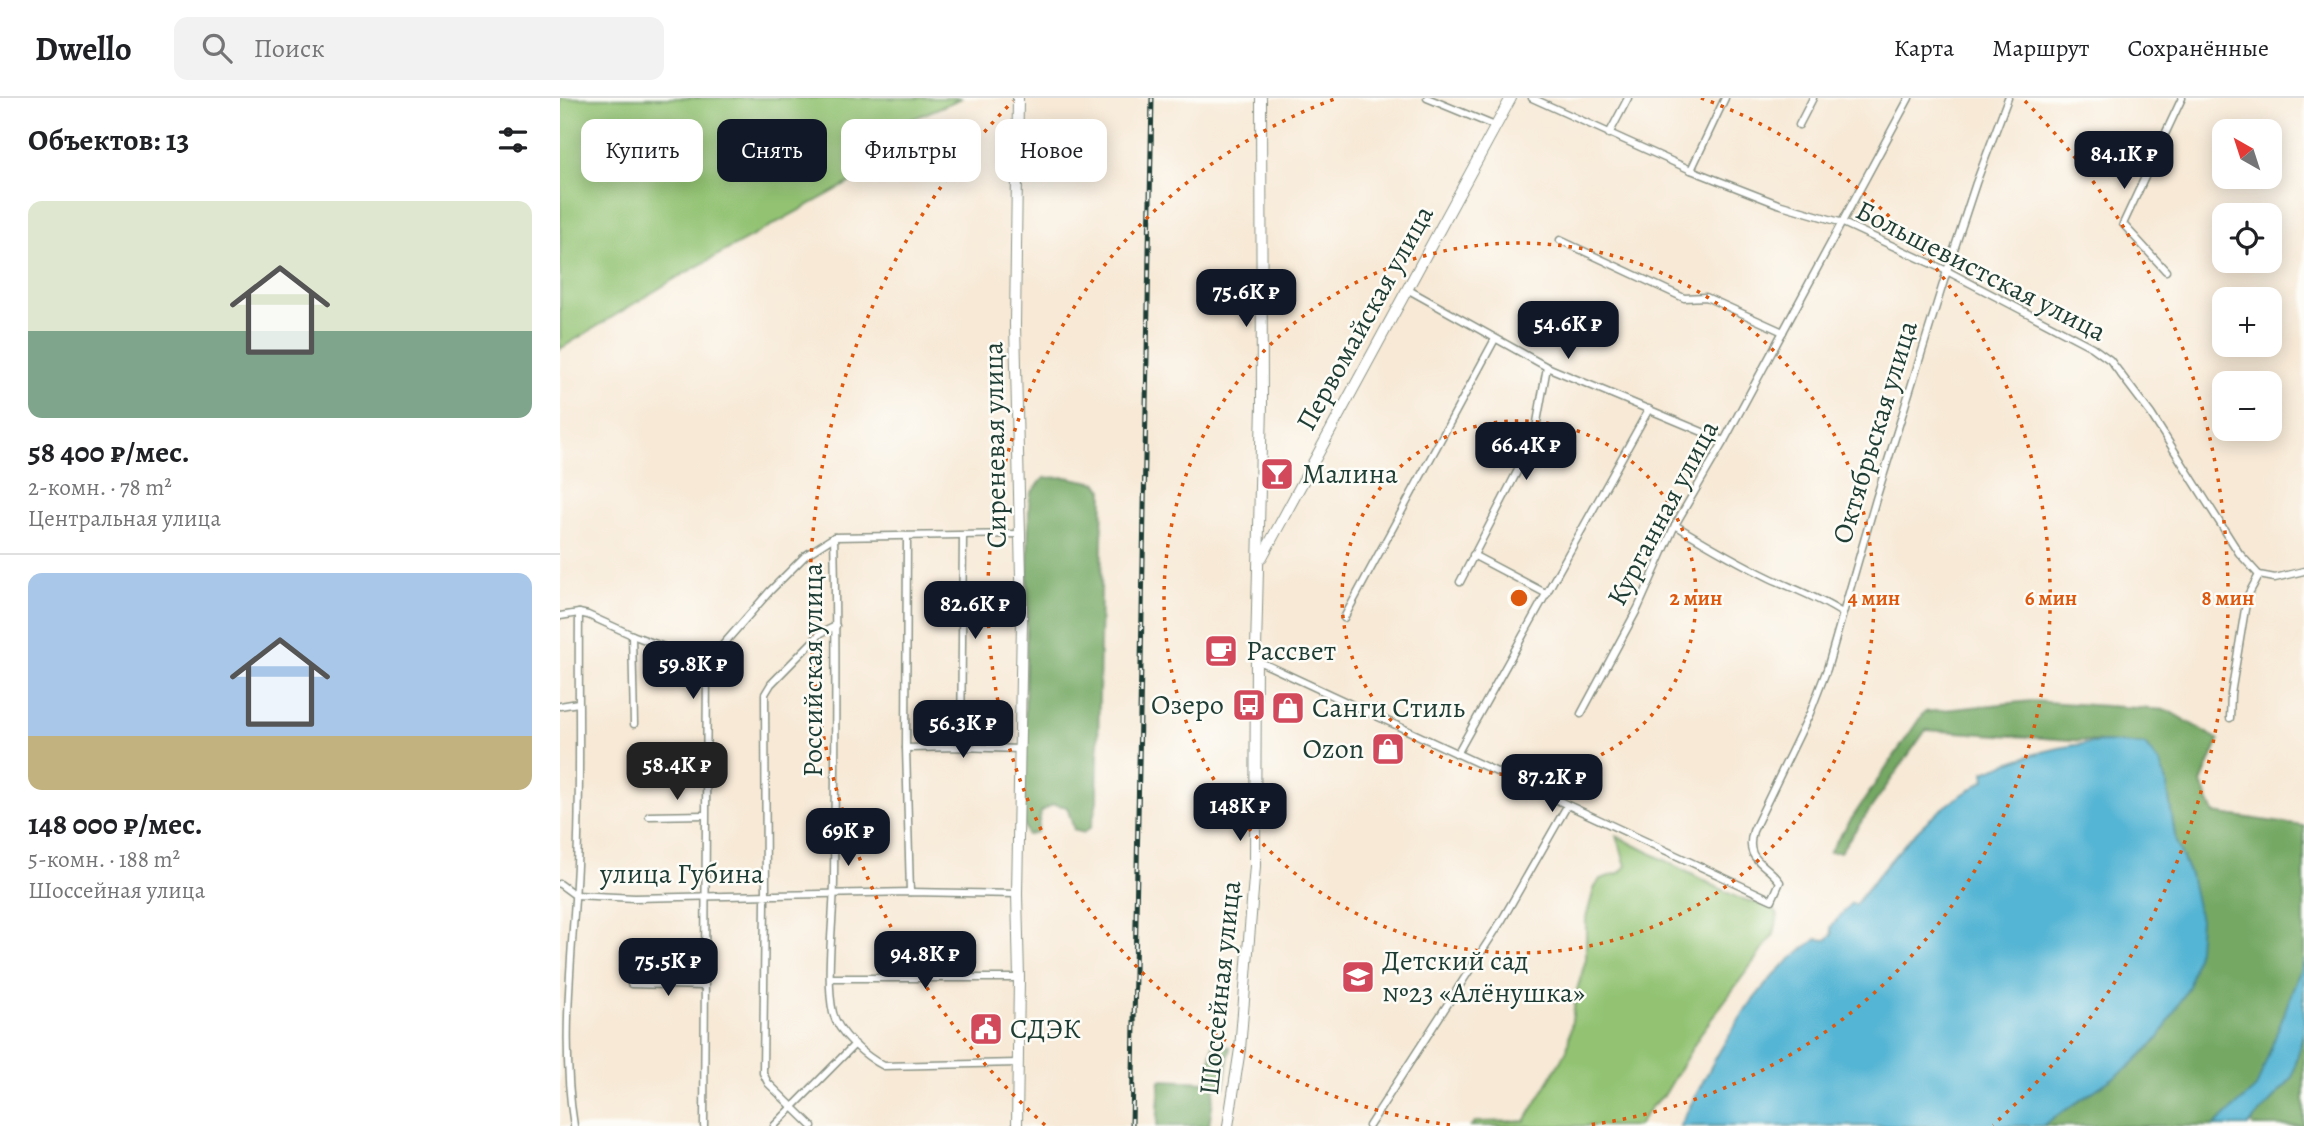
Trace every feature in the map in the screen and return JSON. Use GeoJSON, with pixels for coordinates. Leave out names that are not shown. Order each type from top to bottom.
{"type":"FeatureCollection","features":[{"type":"Feature","properties":{"kind":"street","name":"Сиреневая улица"},"geometry":{"type":"LineString","coordinates":[[1017,1126],[1017,894],[1022,620],[1015,325],[1018,98]]}},
{"type":"Feature","properties":{"kind":"street","name":"Шоссейная улица"},"geometry":{"type":"LineString","coordinates":[[1228,1126],[1240,1049],[1255,866],[1256,660],[1262,404],[1261,98]]}},
{"type":"Feature","properties":{"kind":"street"},"geometry":{"type":"LineString","coordinates":[[1427,98],[1495,126]]}},
{"type":"Feature","properties":{"kind":"street","name":"Первомайская улица"},"geometry":{"type":"LineString","coordinates":[[1260,561],[1511,98]]}},
{"type":"Feature","properties":{"kind":"street","name":"Большевистская улица"},"geometry":{"type":"LineString","coordinates":[[1532,98],[1691,170],[1778,204],[1843,223],[1947,271],[2092,346],[2110,360],[2151,414],[2239,553],[2259,575]]}},
{"type":"Feature","properties":{"kind":"street"},"geometry":{"type":"LineString","coordinates":[[1609,134],[1628,98]]}},
{"type":"Feature","properties":{"kind":"street"},"geometry":{"type":"LineString","coordinates":[[1691,170],[1725,98]]}},
{"type":"Feature","properties":{"kind":"street"},"geometry":{"type":"LineString","coordinates":[[1799,125],[1813,98]]}},
{"type":"Feature","properties":{"kind":"street","name":"Курганная улица"},"geometry":{"type":"LineString","coordinates":[[1581,714],[1638,608],[1675,525],[1724,441],[1909,98]]}},
{"type":"Feature","properties":{"kind":"street","name":"Октябрьская улица"},"geometry":{"type":"LineString","coordinates":[[1567,806],[1772,900],[1780,882],[1752,854],[1750,848],[1753,831],[1810,713],[1827,669],[1947,271],[2008,98]]}},
{"type":"Feature","properties":{"kind":"street"},"geometry":{"type":"LineString","coordinates":[[2166,271],[2123,223],[2182,98]]}},
{"type":"Feature","properties":{"kind":"street"},"geometry":{"type":"LineString","coordinates":[[1560,240],[1684,298],[1706,297],[1783,332]]}},
{"type":"Feature","properties":{"kind":"street"},"geometry":{"type":"LineString","coordinates":[[1407,289],[1547,368],[1724,441]]}},
{"type":"Feature","properties":{"kind":"street"},"geometry":{"type":"LineString","coordinates":[[1345,618],[1495,339]]}},
{"type":"Feature","properties":{"kind":"street"},"geometry":{"type":"LineString","coordinates":[[1460,582],[1534,439],[1547,368]]}},
{"type":"Feature","properties":{"kind":"street"},"geometry":{"type":"LineString","coordinates":[[1457,754],[1649,409]]}},
{"type":"Feature","properties":{"kind":"street"},"geometry":{"type":"LineString","coordinates":[[1675,525],[1728,557],[1827,603],[1842,613]]}},
{"type":"Feature","properties":{"kind":"street"},"geometry":{"type":"LineString","coordinates":[[704,1126],[707,663],[770,591],[806,555],[834,537],[1020,534]]}},
{"type":"Feature","properties":{"kind":"street"},"geometry":{"type":"LineString","coordinates":[[907,536],[906,748],[910,892]]}},
{"type":"Feature","properties":{"kind":"street"},"geometry":{"type":"LineString","coordinates":[[961,747],[963,536]]}},
{"type":"Feature","properties":{"kind":"street","name":"Российская улица"},"geometry":{"type":"LineString","coordinates":[[834,537],[836,626],[831,978],[834,1017],[855,1044],[872,1060],[884,1066],[1018,1063]]}},
{"type":"Feature","properties":{"kind":"street"},"geometry":{"type":"LineString","coordinates":[[1473,555],[1546,594]]}},
{"type":"Feature","properties":{"kind":"street"},"geometry":{"type":"LineString","coordinates":[[2230,718],[2231,695],[2247,597],[2259,575],[2275,578],[2304,570]]}},
{"type":"Feature","properties":{"kind":"street"},"geometry":{"type":"LineString","coordinates":[[560,616],[579,613],[588,615],[707,663]]}},
{"type":"Feature","properties":{"kind":"street"},"geometry":{"type":"LineString","coordinates":[[574,1126],[568,1093],[563,1018],[575,895],[579,613]]}},
{"type":"Feature","properties":{"kind":"street"},"geometry":{"type":"LineString","coordinates":[[812,1126],[768,1083],[764,1073],[765,694],[771,684],[821,633],[836,626]]}},
{"type":"Feature","properties":{"kind":"street"},"geometry":{"type":"LineString","coordinates":[[632,635],[634,724]]}},
{"type":"Feature","properties":{"kind":"street"},"geometry":{"type":"LineString","coordinates":[[1256,660],[1567,806],[1502,920],[1369,1126]]}},
{"type":"Feature","properties":{"kind":"street"},"geometry":{"type":"LineString","coordinates":[[560,706],[578,703]]}},
{"type":"Feature","properties":{"kind":"street"},"geometry":{"type":"LineString","coordinates":[[906,748],[1019,748]]}},
{"type":"Feature","properties":{"kind":"street"},"geometry":{"type":"LineString","coordinates":[[649,816],[705,814]]}},
{"type":"Feature","properties":{"kind":"street","name":"улица Губина"},"geometry":{"type":"LineString","coordinates":[[560,884],[575,895],[635,898],[766,898],[834,893],[910,892],[1017,894]]}},
{"type":"Feature","properties":{"kind":"street"},"geometry":{"type":"LineString","coordinates":[[831,978],[1019,978]]}},
{"type":"Feature","properties":{"kind":"street"},"geometry":{"type":"LineString","coordinates":[[631,984],[704,986]]}},
{"type":"Feature","properties":{"kind":"street"},"geometry":{"type":"LineString","coordinates":[[774,1126],[855,1044]]}},
{"type":"Feature","properties":{"kind":"green space"},"geometry":{"type":"Polygon","coordinates":[[[560,98],[962,98],[912,119],[841,119],[841,182],[851,182],[676,278],[560,349],[560,98]]]}},
{"type":"Feature","properties":{"kind":"green space"},"geometry":{"type":"Polygon","coordinates":[[[1066,477],[1097,483],[1103,490],[1097,801],[1091,827],[1083,833],[1074,830],[1067,807],[1053,804],[1041,812],[1037,832],[1027,835],[1023,821],[1029,504],[1031,493],[1044,478],[1066,477]]]}},
{"type":"Feature","properties":{"kind":"green space"},"geometry":{"type":"Polygon","coordinates":[[[2031,701],[2167,710],[2219,740],[2201,783],[2214,813],[2304,826],[2304,960],[2256,1089],[2214,1126],[2042,1126],[2129,1067],[2159,1038],[2190,875],[2176,842],[2166,779],[2145,745],[1926,730],[1840,852],[1829,852],[1924,712],[2031,701]]]}},
{"type":"Feature","properties":{"kind":"green space"},"geometry":{"type":"Polygon","coordinates":[[[1617,836],[1736,897],[1773,908],[1778,915],[1774,934],[1701,1033],[1665,1094],[1650,1108],[1638,1126],[1471,1126],[1475,1122],[1525,1121],[1567,1050],[1577,990],[1586,959],[1586,918],[1594,889],[1600,879],[1619,873],[1626,866],[1617,836]]]}},
{"type":"Feature","properties":{"kind":"green space"},"geometry":{"type":"Polygon","coordinates":[[[2304,1030],[2304,1126],[2253,1126],[2252,1122],[2292,1078],[2304,1030]]]}},
{"type":"Feature","properties":{"kind":"green space"},"geometry":{"type":"Polygon","coordinates":[[[1213,1044],[1230,1047],[1224,1087],[1215,1086],[1209,1126],[1157,1126],[1160,1080],[1207,1082],[1213,1044]]]}},
{"type":"Feature","properties":{"kind":"water"},"geometry":{"type":"Polygon","coordinates":[[[2105,742],[2145,745],[2160,764],[2166,779],[2176,842],[2190,875],[2200,920],[2198,949],[2189,986],[2159,1038],[2129,1067],[2042,1126],[1680,1126],[1721,1048],[1754,999],[1794,957],[1817,939],[1826,940],[1832,935],[1831,927],[1851,903],[1855,905],[1893,857],[1926,822],[1985,780],[1984,772],[2043,752],[2105,742]]]}},
{"type":"Feature","properties":{"kind":"water"},"geometry":{"type":"Polygon","coordinates":[[[2304,960],[2304,1030],[2292,1078],[2248,1126],[2214,1126],[2256,1088],[2304,960]]]}},
{"type":"Feature","properties":{"kind":"railway"},"geometry":{"type":"LineString","coordinates":[[1132,1126],[1152,98]]}},
{"type":"Feature","properties":{"kind":"place","name":"Малина"},"geometry":{"type":"Point","coordinates":[1277,474]}},
{"type":"Feature","properties":{"kind":"place","name":"Рассвет"},"geometry":{"type":"Point","coordinates":[1221,651]}},
{"type":"Feature","properties":{"kind":"place","name":"Озеро"},"geometry":{"type":"Point","coordinates":[1249,705]}},
{"type":"Feature","properties":{"kind":"place","name":"Санги Стиль"},"geometry":{"type":"Point","coordinates":[1288,708]}},
{"type":"Feature","properties":{"kind":"place","name":"Ozon"},"geometry":{"type":"Point","coordinates":[1388,749]}},
{"type":"Feature","properties":{"kind":"place","name":"Детский сад №23 «Алёнушка»"},"geometry":{"type":"Point","coordinates":[1358,977]}},
{"type":"Feature","properties":{"kind":"place","name":"СДЭК"},"geometry":{"type":"Point","coordinates":[986,1029]}}]}
